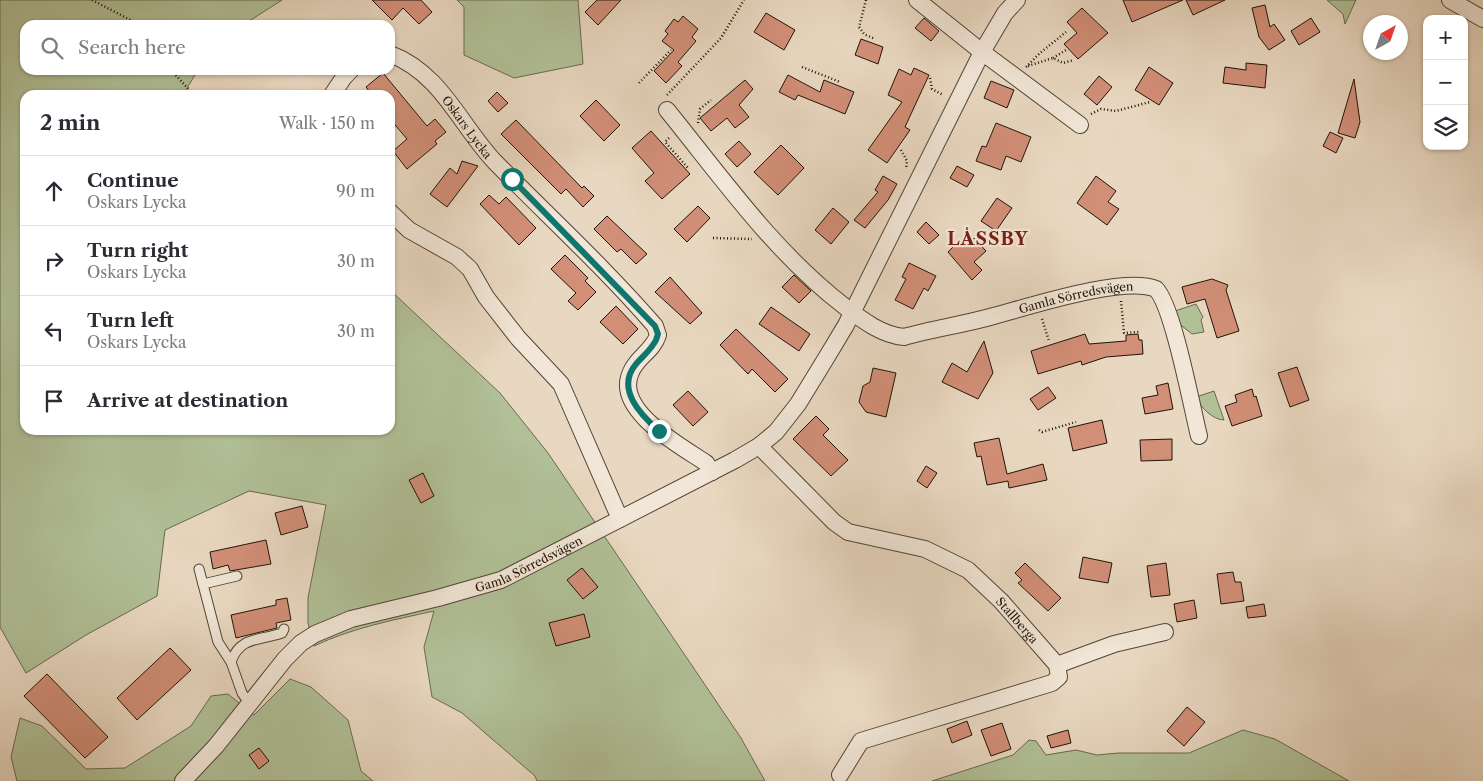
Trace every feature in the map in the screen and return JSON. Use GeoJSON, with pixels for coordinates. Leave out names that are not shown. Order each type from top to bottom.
{"type":"FeatureCollection","features":[{"type":"Feature","properties":{"kind":"street"},"geometry":{"type":"LineString","coordinates":[[917,0],[982,52],[1022,72],[1080,125]]}},
{"type":"Feature","properties":{"kind":"street","name":"Gamla Sörredsvägen"},"geometry":{"type":"LineString","coordinates":[[184,781],[216,746],[285,659],[301,643],[315,634],[351,619],[438,598],[501,580],[712,472],[760,446],[776,432],[798,404],[852,312],[982,52],[1005,13],[1017,0]]}},
{"type":"Feature","properties":{"kind":"street"},"geometry":{"type":"LineString","coordinates":[[1450,0],[1483,19]]}},
{"type":"Feature","properties":{"kind":"street","name":"Oskars Lycka"},"geometry":{"type":"LineString","coordinates":[[395,56],[414,66],[444,95],[495,161],[655,326],[658,334],[652,347],[630,372],[628,382],[630,397],[647,421],[706,464],[712,472]]}},
{"type":"Feature","properties":{"kind":"street"},"geometry":{"type":"LineString","coordinates":[[335,90],[346,75]]}},
{"type":"Feature","properties":{"kind":"street","name":"Gamla Sörredsvägen"},"geometry":{"type":"LineString","coordinates":[[666,103],[691,141],[772,239],[801,270],[852,312],[884,333],[904,337],[1038,304],[1120,287],[1153,288],[1158,292],[1165,304],[1199,436]]}},
{"type":"Feature","properties":{"kind":"street"},"geometry":{"type":"LineString","coordinates":[[395,217],[409,230],[457,257],[470,269],[486,297],[518,338],[561,384],[620,520]]}},
{"type":"Feature","properties":{"kind":"street","name":"Stallberga"},"geometry":{"type":"LineString","coordinates":[[760,446],[834,522],[848,532],[925,549],[968,570],[1001,601],[1056,665]]}},
{"type":"Feature","properties":{"kind":"street"},"geometry":{"type":"LineString","coordinates":[[840,775],[861,741],[1052,683],[1059,677],[1056,665],[1114,644],[1165,632]]}},
{"type":"Feature","properties":{"kind":"lane"},"geometry":{"type":"LineString","coordinates":[[199,569],[218,642],[231,662],[242,692],[249,703]]}},
{"type":"Feature","properties":{"kind":"lane"},"geometry":{"type":"LineString","coordinates":[[203,584],[237,576]]}},
{"type":"Feature","properties":{"kind":"lane"},"geometry":{"type":"LineString","coordinates":[[231,662],[235,650],[242,644],[282,633],[284,629]]}},
{"type":"Feature","properties":{"kind":"path"},"geometry":{"type":"LineString","coordinates":[[92,0],[130,20]]}},
{"type":"Feature","properties":{"kind":"path"},"geometry":{"type":"LineString","coordinates":[[666,103],[721,38],[744,0]]}},
{"type":"Feature","properties":{"kind":"path"},"geometry":{"type":"LineString","coordinates":[[866,0],[859,27],[864,34],[875,40]]}},
{"type":"Feature","properties":{"kind":"path"},"geometry":{"type":"LineString","coordinates":[[1022,72],[1040,52],[1066,32]]}},
{"type":"Feature","properties":{"kind":"path"},"geometry":{"type":"LineString","coordinates":[[639,83],[670,50]]}},
{"type":"Feature","properties":{"kind":"path"},"geometry":{"type":"LineString","coordinates":[[1022,72],[1066,50]]}},
{"type":"Feature","properties":{"kind":"path"},"geometry":{"type":"LineString","coordinates":[[1053,58],[1063,62],[1074,60]]}},
{"type":"Feature","properties":{"kind":"path"},"geometry":{"type":"LineString","coordinates":[[802,67],[840,82]]}},
{"type":"Feature","properties":{"kind":"path"},"geometry":{"type":"LineString","coordinates":[[176,75],[189,90]]}},
{"type":"Feature","properties":{"kind":"path"},"geometry":{"type":"LineString","coordinates":[[930,78],[932,89],[957,102]]}},
{"type":"Feature","properties":{"kind":"path"},"geometry":{"type":"LineString","coordinates":[[691,141],[697,136],[700,108],[711,100]]}},
{"type":"Feature","properties":{"kind":"path"},"geometry":{"type":"LineString","coordinates":[[1080,125],[1094,111],[1101,109],[1116,111],[1150,102]]}},
{"type":"Feature","properties":{"kind":"path"},"geometry":{"type":"LineString","coordinates":[[901,150],[907,161],[905,172]]}},
{"type":"Feature","properties":{"kind":"path"},"geometry":{"type":"LineString","coordinates":[[713,238],[772,239]]}},
{"type":"Feature","properties":{"kind":"path"},"geometry":{"type":"LineString","coordinates":[[1120,287],[1124,332],[1139,332]]}},
{"type":"Feature","properties":{"kind":"path"},"geometry":{"type":"LineString","coordinates":[[1038,304],[1049,342]]}},
{"type":"Feature","properties":{"kind":"path"},"geometry":{"type":"LineString","coordinates":[[1039,430],[1042,432],[1076,422]]}},
{"type":"Feature","properties":{"kind":"green space"},"geometry":{"type":"Polygon","coordinates":[[[0,0],[282,0],[251,20],[20,20],[20,75],[195,75],[186,90],[20,90],[20,435],[395,435],[395,295],[500,393],[548,453],[741,738],[765,781],[537,781],[535,776],[462,713],[432,697],[424,647],[434,611],[358,629],[314,646],[308,623],[308,598],[326,505],[249,491],[165,530],[157,596],[86,635],[26,673],[0,627],[0,0]]]}},
{"type":"Feature","properties":{"kind":"green space"},"geometry":{"type":"Polygon","coordinates":[[[457,0],[578,0],[583,64],[514,78],[464,55],[464,7],[457,0]]]}},
{"type":"Feature","properties":{"kind":"green space"},"geometry":{"type":"Polygon","coordinates":[[[1327,0],[1356,0],[1345,24],[1343,14],[1327,0]]]}},
{"type":"Feature","properties":{"kind":"green space"},"geometry":{"type":"Polygon","coordinates":[[[1196,304],[1203,317],[1201,320],[1204,332],[1192,334],[1177,322],[1172,312],[1196,304]]]}},
{"type":"Feature","properties":{"kind":"green space"},"geometry":{"type":"Polygon","coordinates":[[[1214,391],[1224,420],[1216,418],[1207,412],[1196,397],[1214,391]]]}},
{"type":"Feature","properties":{"kind":"green space"},"geometry":{"type":"Polygon","coordinates":[[[290,679],[311,687],[348,720],[361,771],[373,781],[17,781],[11,757],[20,718],[42,726],[86,769],[125,768],[191,726],[211,696],[228,694],[254,715],[290,679]]]}},
{"type":"Feature","properties":{"kind":"green space"},"geometry":{"type":"Polygon","coordinates":[[[1243,730],[1275,739],[1349,781],[932,781],[1013,755],[1029,740],[1036,741],[1046,755],[1076,750],[1097,755],[1118,753],[1189,753],[1243,730]]]}},
{"type":"Feature","properties":{"kind":"building"},"geometry":{"type":"Polygon","coordinates":[[[372,0],[421,0],[432,12],[419,24],[403,8],[392,20],[372,0]]]}},
{"type":"Feature","properties":{"kind":"building"},"geometry":{"type":"Polygon","coordinates":[[[597,0],[621,0],[598,25],[585,12],[597,0]]]}},
{"type":"Feature","properties":{"kind":"building"},"geometry":{"type":"Polygon","coordinates":[[[1123,0],[1183,0],[1132,22],[1123,0]]]}},
{"type":"Feature","properties":{"kind":"building"},"geometry":{"type":"Polygon","coordinates":[[[1186,0],[1225,0],[1193,15],[1186,0]]]}},
{"type":"Feature","properties":{"kind":"building"},"geometry":{"type":"Polygon","coordinates":[[[1265,5],[1270,27],[1274,24],[1285,40],[1269,50],[1259,37],[1252,8],[1265,5]]]}},
{"type":"Feature","properties":{"kind":"building"},"geometry":{"type":"Polygon","coordinates":[[[1082,8],[1108,33],[1078,59],[1064,44],[1077,33],[1067,22],[1082,8]]]}},
{"type":"Feature","properties":{"kind":"building"},"geometry":{"type":"Polygon","coordinates":[[[766,13],[795,30],[784,50],[754,32],[766,13]]]}},
{"type":"Feature","properties":{"kind":"building"},"geometry":{"type":"Polygon","coordinates":[[[683,16],[698,29],[692,37],[696,41],[678,62],[682,66],[666,83],[654,71],[674,50],[662,41],[668,34],[665,31],[674,19],[678,22],[683,16]]]}},
{"type":"Feature","properties":{"kind":"building"},"geometry":{"type":"Polygon","coordinates":[[[924,18],[939,31],[931,41],[915,28],[924,18]]]}},
{"type":"Feature","properties":{"kind":"building"},"geometry":{"type":"Polygon","coordinates":[[[1311,18],[1320,32],[1299,45],[1291,31],[1311,18]]]}},
{"type":"Feature","properties":{"kind":"building"},"geometry":{"type":"Polygon","coordinates":[[[861,39],[883,47],[878,64],[855,55],[861,39]]]}},
{"type":"Feature","properties":{"kind":"building"},"geometry":{"type":"Polygon","coordinates":[[[1246,63],[1267,65],[1265,88],[1223,83],[1225,67],[1246,70],[1246,63]]]}},
{"type":"Feature","properties":{"kind":"building"},"geometry":{"type":"Polygon","coordinates":[[[1149,67],[1173,83],[1159,105],[1135,90],[1149,67]]]}},
{"type":"Feature","properties":{"kind":"building"},"geometry":{"type":"Polygon","coordinates":[[[914,68],[929,75],[905,127],[910,130],[887,163],[868,150],[902,102],[888,95],[899,69],[911,75],[914,68]]]}},
{"type":"Feature","properties":{"kind":"building"},"geometry":{"type":"Polygon","coordinates":[[[381,75],[385,75],[427,126],[435,119],[446,132],[435,141],[437,144],[407,169],[395,154],[395,149],[407,139],[395,125],[395,90],[368,90],[366,87],[381,75]]]}},
{"type":"Feature","properties":{"kind":"building"},"geometry":{"type":"Polygon","coordinates":[[[788,75],[820,92],[824,80],[854,92],[845,114],[798,95],[795,100],[779,92],[788,75]]]}},
{"type":"Feature","properties":{"kind":"building"},"geometry":{"type":"Polygon","coordinates":[[[1099,76],[1112,87],[1097,105],[1084,94],[1099,76]]]}},
{"type":"Feature","properties":{"kind":"building"},"geometry":{"type":"Polygon","coordinates":[[[1354,79],[1360,122],[1355,138],[1338,133],[1354,79]]]}},
{"type":"Feature","properties":{"kind":"building"},"geometry":{"type":"Polygon","coordinates":[[[745,80],[753,89],[739,105],[749,117],[735,128],[727,118],[711,131],[700,118],[745,80]]]}},
{"type":"Feature","properties":{"kind":"building"},"geometry":{"type":"Polygon","coordinates":[[[991,81],[1014,90],[1007,108],[984,98],[991,81]]]}},
{"type":"Feature","properties":{"kind":"building"},"geometry":{"type":"Polygon","coordinates":[[[497,92],[508,103],[498,112],[488,101],[497,92]]]}},
{"type":"Feature","properties":{"kind":"building"},"geometry":{"type":"Polygon","coordinates":[[[596,100],[620,125],[604,141],[580,116],[596,100]]]}},
{"type":"Feature","properties":{"kind":"building"},"geometry":{"type":"Polygon","coordinates":[[[516,120],[582,188],[584,186],[594,196],[583,207],[566,189],[561,194],[501,134],[516,120]]]}},
{"type":"Feature","properties":{"kind":"building"},"geometry":{"type":"Polygon","coordinates":[[[996,123],[1031,137],[1021,162],[1006,156],[1001,170],[976,161],[982,146],[986,147],[996,123]]]}},
{"type":"Feature","properties":{"kind":"building"},"geometry":{"type":"Polygon","coordinates":[[[651,131],[690,174],[662,199],[645,181],[654,173],[632,148],[651,131]]]}},
{"type":"Feature","properties":{"kind":"building"},"geometry":{"type":"Polygon","coordinates":[[[1330,132],[1343,138],[1336,153],[1323,146],[1330,132]]]}},
{"type":"Feature","properties":{"kind":"building"},"geometry":{"type":"Polygon","coordinates":[[[739,141],[751,154],[737,167],[725,154],[739,141]]]}},
{"type":"Feature","properties":{"kind":"building"},"geometry":{"type":"Polygon","coordinates":[[[781,145],[804,168],[778,195],[754,172],[781,145]]]}},
{"type":"Feature","properties":{"kind":"building"},"geometry":{"type":"Polygon","coordinates":[[[462,161],[478,166],[447,207],[430,194],[450,168],[457,174],[462,161]]]}},
{"type":"Feature","properties":{"kind":"building"},"geometry":{"type":"Polygon","coordinates":[[[957,166],[974,175],[967,187],[950,178],[957,166]]]}},
{"type":"Feature","properties":{"kind":"building"},"geometry":{"type":"Polygon","coordinates":[[[883,176],[897,184],[888,200],[865,228],[854,220],[878,192],[875,190],[883,176]]]}},
{"type":"Feature","properties":{"kind":"building"},"geometry":{"type":"Polygon","coordinates":[[[1096,176],[1116,191],[1108,202],[1119,209],[1107,225],[1077,203],[1096,176]]]}},
{"type":"Feature","properties":{"kind":"building"},"geometry":{"type":"Polygon","coordinates":[[[489,195],[499,204],[506,197],[536,228],[519,245],[480,204],[489,195]]]}},
{"type":"Feature","properties":{"kind":"building"},"geometry":{"type":"Polygon","coordinates":[[[997,198],[1012,208],[996,231],[981,221],[997,198]]]}},
{"type":"Feature","properties":{"kind":"building"},"geometry":{"type":"Polygon","coordinates":[[[698,206],[710,218],[687,242],[674,229],[698,206]]]}},
{"type":"Feature","properties":{"kind":"building"},"geometry":{"type":"Polygon","coordinates":[[[833,208],[849,222],[831,244],[815,230],[833,208]]]}},
{"type":"Feature","properties":{"kind":"building"},"geometry":{"type":"Polygon","coordinates":[[[607,216],[647,254],[636,264],[621,249],[617,252],[594,229],[607,216]]]}},
{"type":"Feature","properties":{"kind":"building"},"geometry":{"type":"Polygon","coordinates":[[[926,222],[939,235],[929,244],[917,232],[926,222]]]}},
{"type":"Feature","properties":{"kind":"building"},"geometry":{"type":"Polygon","coordinates":[[[974,238],[986,251],[974,262],[982,270],[972,280],[948,252],[960,240],[964,240],[968,244],[974,238]]]}},
{"type":"Feature","properties":{"kind":"building"},"geometry":{"type":"Polygon","coordinates":[[[565,255],[588,278],[585,281],[596,292],[578,310],[568,301],[576,293],[551,269],[565,255]]]}},
{"type":"Feature","properties":{"kind":"building"},"geometry":{"type":"Polygon","coordinates":[[[909,263],[936,276],[928,291],[924,288],[913,309],[895,300],[906,279],[902,277],[909,263]]]}},
{"type":"Feature","properties":{"kind":"building"},"geometry":{"type":"Polygon","coordinates":[[[794,275],[811,291],[799,303],[782,287],[794,275]]]}},
{"type":"Feature","properties":{"kind":"building"},"geometry":{"type":"Polygon","coordinates":[[[670,277],[702,313],[690,324],[655,292],[670,277]]]}},
{"type":"Feature","properties":{"kind":"building"},"geometry":{"type":"Polygon","coordinates":[[[1212,279],[1228,285],[1226,290],[1239,331],[1217,338],[1205,299],[1187,304],[1182,287],[1212,279]]]}},
{"type":"Feature","properties":{"kind":"building"},"geometry":{"type":"Polygon","coordinates":[[[616,306],[638,329],[623,344],[600,322],[616,306]]]}},
{"type":"Feature","properties":{"kind":"building"},"geometry":{"type":"Polygon","coordinates":[[[771,307],[810,334],[799,351],[759,324],[771,307]]]}},
{"type":"Feature","properties":{"kind":"building"},"geometry":{"type":"Polygon","coordinates":[[[736,329],[788,379],[775,392],[752,369],[748,374],[720,345],[736,329]]]}},
{"type":"Feature","properties":{"kind":"building"},"geometry":{"type":"Polygon","coordinates":[[[1085,334],[1089,344],[1126,341],[1126,335],[1138,334],[1139,340],[1142,340],[1143,354],[1106,357],[1082,365],[1081,361],[1038,374],[1031,351],[1085,334]]]}},
{"type":"Feature","properties":{"kind":"building"},"geometry":{"type":"Polygon","coordinates":[[[984,341],[993,373],[978,399],[942,382],[952,363],[967,372],[984,341]]]}},
{"type":"Feature","properties":{"kind":"building"},"geometry":{"type":"Polygon","coordinates":[[[1297,367],[1309,400],[1290,407],[1278,373],[1297,367]]]}},
{"type":"Feature","properties":{"kind":"building"},"geometry":{"type":"Polygon","coordinates":[[[873,368],[896,373],[886,417],[866,412],[859,402],[863,386],[870,382],[873,368]]]}},
{"type":"Feature","properties":{"kind":"building"},"geometry":{"type":"Polygon","coordinates":[[[1168,383],[1173,409],[1145,414],[1142,398],[1158,395],[1156,386],[1168,383]]]}},
{"type":"Feature","properties":{"kind":"building"},"geometry":{"type":"Polygon","coordinates":[[[1048,387],[1056,398],[1038,410],[1030,399],[1048,387]]]}},
{"type":"Feature","properties":{"kind":"building"},"geometry":{"type":"Polygon","coordinates":[[[1252,389],[1262,416],[1232,426],[1225,406],[1237,402],[1235,395],[1252,389]]]}},
{"type":"Feature","properties":{"kind":"building"},"geometry":{"type":"Polygon","coordinates":[[[688,391],[708,412],[693,426],[673,405],[688,391]]]}},
{"type":"Feature","properties":{"kind":"building"},"geometry":{"type":"Polygon","coordinates":[[[816,416],[829,429],[823,435],[848,460],[831,476],[793,439],[816,416]]]}},
{"type":"Feature","properties":{"kind":"building"},"geometry":{"type":"Polygon","coordinates":[[[1102,420],[1107,443],[1073,451],[1068,428],[1102,420]]]}},
{"type":"Feature","properties":{"kind":"building"},"geometry":{"type":"Polygon","coordinates":[[[999,438],[1007,474],[1043,464],[1047,480],[1009,488],[1008,481],[987,485],[981,456],[977,457],[974,443],[999,438]]]}},
{"type":"Feature","properties":{"kind":"building"},"geometry":{"type":"Polygon","coordinates":[[[1172,439],[1172,460],[1141,461],[1140,440],[1172,439]]]}},
{"type":"Feature","properties":{"kind":"building"},"geometry":{"type":"Polygon","coordinates":[[[926,466],[937,473],[927,488],[917,481],[926,466]]]}},
{"type":"Feature","properties":{"kind":"building"},"geometry":{"type":"Polygon","coordinates":[[[423,473],[434,496],[421,503],[409,480],[423,473]]]}},
{"type":"Feature","properties":{"kind":"building"},"geometry":{"type":"Polygon","coordinates":[[[302,506],[308,527],[281,535],[275,513],[302,506]]]}},
{"type":"Feature","properties":{"kind":"building"},"geometry":{"type":"Polygon","coordinates":[[[266,540],[271,564],[230,571],[228,565],[213,569],[210,552],[266,540]]]}},
{"type":"Feature","properties":{"kind":"building"},"geometry":{"type":"Polygon","coordinates":[[[1083,557],[1112,563],[1108,583],[1079,578],[1083,557]]]}},
{"type":"Feature","properties":{"kind":"building"},"geometry":{"type":"Polygon","coordinates":[[[1025,563],[1061,598],[1048,611],[1018,583],[1022,580],[1015,573],[1025,563]]]}},
{"type":"Feature","properties":{"kind":"building"},"geometry":{"type":"Polygon","coordinates":[[[1166,563],[1170,595],[1151,597],[1147,566],[1166,563]]]}},
{"type":"Feature","properties":{"kind":"building"},"geometry":{"type":"Polygon","coordinates":[[[582,568],[598,587],[583,599],[567,580],[582,568]]]}},
{"type":"Feature","properties":{"kind":"building"},"geometry":{"type":"Polygon","coordinates":[[[1233,572],[1235,582],[1241,582],[1244,601],[1221,604],[1217,574],[1233,572]]]}},
{"type":"Feature","properties":{"kind":"building"},"geometry":{"type":"Polygon","coordinates":[[[287,598],[291,620],[276,623],[277,628],[236,638],[231,615],[276,605],[276,600],[287,598]]]}},
{"type":"Feature","properties":{"kind":"building"},"geometry":{"type":"Polygon","coordinates":[[[1194,600],[1197,618],[1177,622],[1174,604],[1194,600]]]}},
{"type":"Feature","properties":{"kind":"building"},"geometry":{"type":"Polygon","coordinates":[[[1264,604],[1266,616],[1248,618],[1246,607],[1264,604]]]}},
{"type":"Feature","properties":{"kind":"building"},"geometry":{"type":"Polygon","coordinates":[[[584,614],[590,637],[556,646],[549,623],[584,614]]]}},
{"type":"Feature","properties":{"kind":"building"},"geometry":{"type":"Polygon","coordinates":[[[170,648],[191,670],[137,720],[117,698],[170,648]]]}},
{"type":"Feature","properties":{"kind":"building"},"geometry":{"type":"Polygon","coordinates":[[[47,674],[108,737],[85,758],[24,696],[47,674]]]}},
{"type":"Feature","properties":{"kind":"building"},"geometry":{"type":"Polygon","coordinates":[[[1187,707],[1205,722],[1184,746],[1167,731],[1187,707]]]}},
{"type":"Feature","properties":{"kind":"building"},"geometry":{"type":"Polygon","coordinates":[[[967,721],[972,735],[952,743],[947,729],[967,721]]]}},
{"type":"Feature","properties":{"kind":"building"},"geometry":{"type":"Polygon","coordinates":[[[1002,723],[1011,749],[991,756],[981,730],[1002,723]]]}},
{"type":"Feature","properties":{"kind":"building"},"geometry":{"type":"Polygon","coordinates":[[[1068,730],[1071,743],[1051,748],[1047,736],[1068,730]]]}},
{"type":"Feature","properties":{"kind":"building"},"geometry":{"type":"Polygon","coordinates":[[[259,748],[269,761],[259,769],[249,755],[259,748]]]}},
{"type":"Feature","properties":{"kind":"district","name":"LÅSSBY"},"geometry":{"type":"Point","coordinates":[988,239]}},
{"type":"Feature","properties":{"kind":"route"},"geometry":{"type":"LineString","coordinates":[[512,179],[655,326],[658,334],[656,340],[648,353],[630,372],[628,382],[630,397],[636,407],[647,421],[659,431]]}}]}
